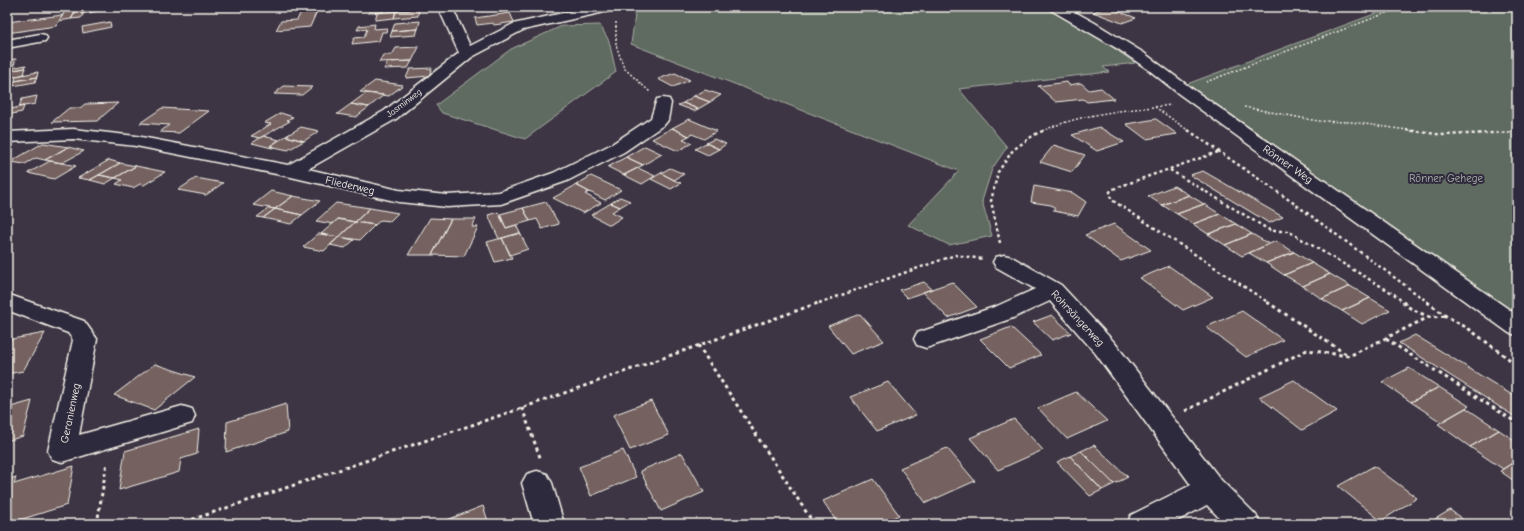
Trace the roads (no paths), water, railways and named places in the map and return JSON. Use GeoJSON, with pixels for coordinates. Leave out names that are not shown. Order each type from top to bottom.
{"type":"FeatureCollection","features":[{"type":"Feature","properties":{"kind":"street"},"geometry":{"type":"LineString","coordinates":[[445,7],[467,54]]}},
{"type":"Feature","properties":{"kind":"street","name":"Jasminweg"},"geometry":{"type":"LineString","coordinates":[[291,171],[390,115],[467,54],[518,27],[609,7]]}},
{"type":"Feature","properties":{"kind":"street","name":"Rönner Weg"},"geometry":{"type":"LineString","coordinates":[[1056,7],[1118,42],[1160,70],[1201,92],[1517,327]]}},
{"type":"Feature","properties":{"kind":"street"},"geometry":{"type":"LineString","coordinates":[[7,44],[40,38]]}},
{"type":"Feature","properties":{"kind":"street","name":"Fliederweg"},"geometry":{"type":"LineString","coordinates":[[7,137],[73,134],[136,141],[291,171],[399,196],[447,201],[500,198],[560,177],[618,148],[659,120],[663,103]]}},
{"type":"Feature","properties":{"kind":"street","name":"Rohrsängerweg"},"geometry":{"type":"LineString","coordinates":[[1004,262],[1052,290],[1106,348],[1211,489],[1245,524]]}},
{"type":"Feature","properties":{"kind":"street"},"geometry":{"type":"LineString","coordinates":[[926,339],[1005,312],[1052,290]]}},
{"type":"Feature","properties":{"kind":"street","name":"Geranienweg"},"geometry":{"type":"LineString","coordinates":[[7,302],[76,327],[85,339],[62,451],[111,438],[182,416]]}},
{"type":"Feature","properties":{"kind":"street"},"geometry":{"type":"LineString","coordinates":[[537,483],[549,524]]}},
{"type":"Feature","properties":{"kind":"street"},"geometry":{"type":"LineString","coordinates":[[1142,524],[1211,489]]}},
{"type":"Feature","properties":{"kind":"park label","name":"Rönner Gehege"},"geometry":{"type":"Point","coordinates":[1446,178]}}]}
